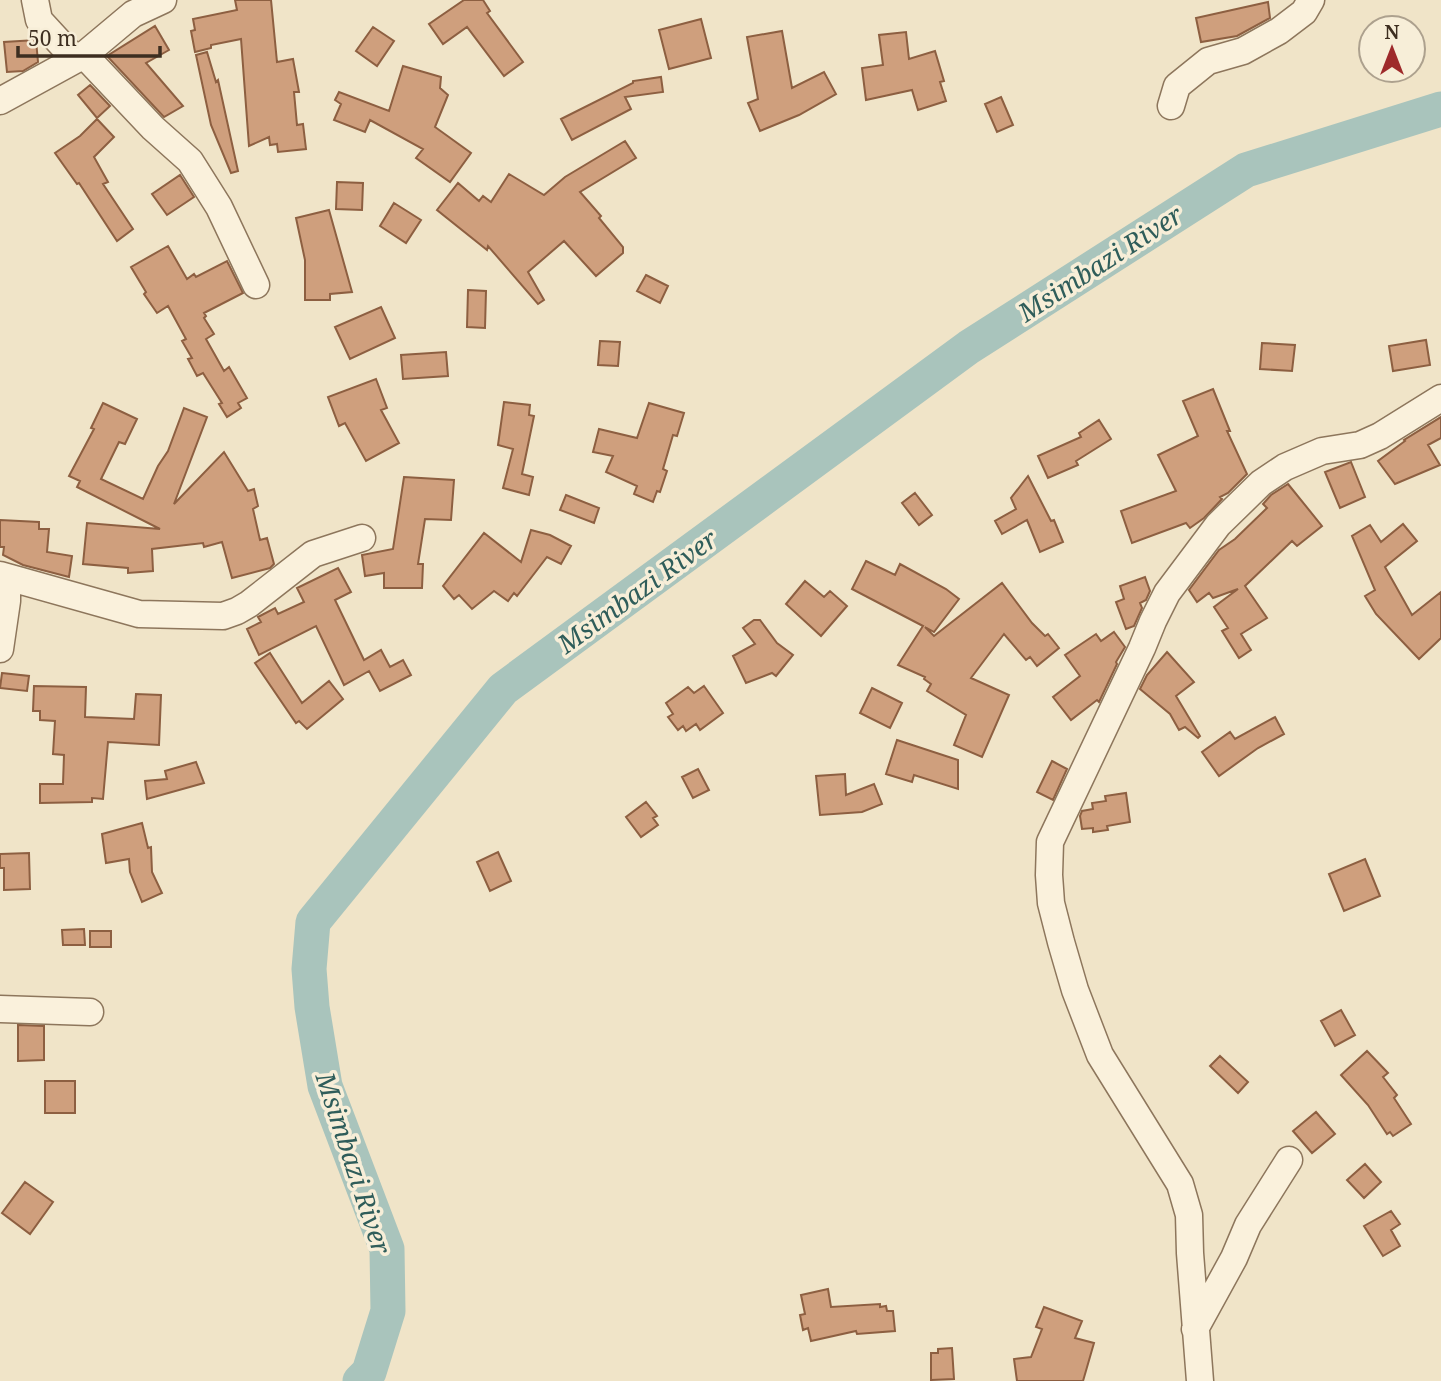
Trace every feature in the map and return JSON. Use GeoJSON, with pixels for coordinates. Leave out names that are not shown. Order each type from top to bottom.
{"type":"FeatureCollection","features":[{"type":"Feature","properties":{"kind":"street"},"geometry":{"type":"LineString","coordinates":[[35,0],[39,20],[190,161],[219,207],[256,285]]}},
{"type":"Feature","properties":{"kind":"street"},"geometry":{"type":"LineString","coordinates":[[0,101],[79,57],[133,14],[163,0]]}},
{"type":"Feature","properties":{"kind":"street"},"geometry":{"type":"LineString","coordinates":[[1171,106],[1177,86],[1208,61],[1243,51],[1279,31],[1304,12],[1311,0]]}},
{"type":"Feature","properties":{"kind":"street"},"geometry":{"type":"LineString","coordinates":[[1200,1381],[1189,1215],[1180,1184],[1100,1055],[1075,990],[1051,903],[1050,842],[1162,603],[1218,525],[1261,483],[1285,467],[1322,451],[1360,445],[1380,436],[1441,398]]}},
{"type":"Feature","properties":{"kind":"street"},"geometry":{"type":"LineString","coordinates":[[0,649],[7,601],[3,576],[139,614],[223,616],[249,604],[313,554],[362,538]]}},
{"type":"Feature","properties":{"kind":"street"},"geometry":{"type":"LineString","coordinates":[[0,1009],[90,1012]]}},
{"type":"Feature","properties":{"kind":"street"},"geometry":{"type":"LineString","coordinates":[[1195,1329],[1234,1258],[1248,1225],[1289,1160]]}},
{"type":"Feature","properties":{"kind":"building"},"geometry":{"type":"Polygon","coordinates":[[[235,0],[271,0],[277,62],[293,59],[299,92],[294,92],[297,125],[303,124],[306,149],[278,152],[277,144],[270,145],[269,137],[249,146],[241,39],[211,45],[211,48],[195,52],[191,31],[195,30],[193,19],[237,10],[235,0]]]}},
{"type":"Feature","properties":{"kind":"building"},"geometry":{"type":"Polygon","coordinates":[[[464,0],[483,0],[490,11],[487,13],[523,62],[504,76],[467,27],[443,44],[429,24],[464,0]]]}},
{"type":"Feature","properties":{"kind":"building"},"geometry":{"type":"Polygon","coordinates":[[[1268,2],[1270,18],[1237,36],[1201,42],[1196,18],[1268,2]]]}},
{"type":"Feature","properties":{"kind":"building"},"geometry":{"type":"Polygon","coordinates":[[[701,19],[711,58],[669,69],[659,30],[701,19]]]}},
{"type":"Feature","properties":{"kind":"building"},"geometry":{"type":"Polygon","coordinates":[[[155,26],[169,50],[146,63],[183,106],[164,117],[107,56],[155,26]]]}},
{"type":"Feature","properties":{"kind":"building"},"geometry":{"type":"Polygon","coordinates":[[[373,27],[394,41],[377,66],[356,51],[373,27]]]}},
{"type":"Feature","properties":{"kind":"building"},"geometry":{"type":"Polygon","coordinates":[[[782,31],[792,88],[824,72],[836,94],[799,115],[760,131],[748,103],[758,99],[747,37],[782,31]]]}},
{"type":"Feature","properties":{"kind":"building"},"geometry":{"type":"Polygon","coordinates":[[[906,32],[909,59],[935,51],[944,81],[940,82],[946,101],[918,110],[912,90],[866,100],[862,68],[883,65],[879,35],[906,32]]]}},
{"type":"Feature","properties":{"kind":"building"},"geometry":{"type":"Polygon","coordinates":[[[36,40],[38,62],[23,71],[7,72],[4,42],[36,40]]]}},
{"type":"Feature","properties":{"kind":"building"},"geometry":{"type":"Polygon","coordinates":[[[207,52],[216,82],[218,80],[238,171],[231,173],[211,125],[196,55],[207,52]]]}},
{"type":"Feature","properties":{"kind":"building"},"geometry":{"type":"Polygon","coordinates":[[[403,66],[441,77],[440,88],[448,95],[435,127],[471,153],[450,182],[416,158],[423,149],[370,120],[365,132],[334,120],[341,104],[335,100],[339,92],[389,111],[403,66]]]}},
{"type":"Feature","properties":{"kind":"building"},"geometry":{"type":"Polygon","coordinates":[[[661,77],[663,92],[625,97],[631,109],[572,140],[561,119],[633,81],[661,77]]]}},
{"type":"Feature","properties":{"kind":"building"},"geometry":{"type":"Polygon","coordinates":[[[90,85],[110,106],[97,118],[78,95],[90,85]]]}},
{"type":"Feature","properties":{"kind":"building"},"geometry":{"type":"Polygon","coordinates":[[[1001,97],[1013,125],[997,132],[985,104],[1001,97]]]}},
{"type":"Feature","properties":{"kind":"building"},"geometry":{"type":"Polygon","coordinates":[[[97,119],[114,137],[94,157],[108,182],[103,184],[133,229],[117,241],[79,183],[77,184],[55,153],[80,136],[97,119]]]}},
{"type":"Feature","properties":{"kind":"building"},"geometry":{"type":"Polygon","coordinates":[[[625,141],[636,158],[580,192],[623,247],[623,253],[596,276],[564,241],[528,272],[544,300],[538,304],[488,246],[487,250],[437,210],[458,183],[479,201],[483,196],[491,202],[509,174],[544,195],[565,177],[625,141]]]}},
{"type":"Feature","properties":{"kind":"building"},"geometry":{"type":"Polygon","coordinates":[[[180,175],[194,197],[167,215],[152,194],[180,175]]]}},
{"type":"Feature","properties":{"kind":"building"},"geometry":{"type":"Polygon","coordinates":[[[337,182],[363,183],[362,210],[336,209],[337,182]]]}},
{"type":"Feature","properties":{"kind":"building"},"geometry":{"type":"Polygon","coordinates":[[[394,203],[421,220],[406,243],[380,226],[394,203]]]}},
{"type":"Feature","properties":{"kind":"building"},"geometry":{"type":"Polygon","coordinates":[[[329,210],[352,292],[330,294],[330,300],[305,300],[305,260],[296,218],[329,210]]]}},
{"type":"Feature","properties":{"kind":"building"},"geometry":{"type":"Polygon","coordinates":[[[168,246],[187,279],[227,261],[243,293],[204,313],[204,318],[214,334],[206,339],[224,371],[229,367],[247,398],[238,403],[241,408],[227,417],[219,404],[222,403],[203,373],[197,376],[188,359],[192,358],[182,341],[186,339],[168,306],[157,313],[131,267],[168,246]]]}},
{"type":"Feature","properties":{"kind":"building"},"geometry":{"type":"Polygon","coordinates":[[[646,275],[668,286],[660,303],[637,291],[646,275]]]}},
{"type":"Feature","properties":{"kind":"building"},"geometry":{"type":"Polygon","coordinates":[[[468,290],[486,291],[485,328],[467,327],[468,290]]]}},
{"type":"Feature","properties":{"kind":"building"},"geometry":{"type":"Polygon","coordinates":[[[381,307],[395,338],[350,359],[335,327],[381,307]]]}},
{"type":"Feature","properties":{"kind":"building"},"geometry":{"type":"Polygon","coordinates":[[[1426,340],[1430,365],[1393,371],[1389,346],[1426,340]]]}},
{"type":"Feature","properties":{"kind":"building"},"geometry":{"type":"Polygon","coordinates":[[[600,341],[620,342],[618,366],[598,365],[600,341]]]}},
{"type":"Feature","properties":{"kind":"building"},"geometry":{"type":"Polygon","coordinates":[[[1262,343],[1295,345],[1292,371],[1260,369],[1262,343]]]}},
{"type":"Feature","properties":{"kind":"building"},"geometry":{"type":"Polygon","coordinates":[[[446,352],[448,376],[403,379],[401,355],[446,352]]]}},
{"type":"Feature","properties":{"kind":"building"},"geometry":{"type":"Polygon","coordinates":[[[376,379],[387,408],[381,410],[399,443],[366,461],[345,423],[339,426],[328,397],[376,379]]]}},
{"type":"Feature","properties":{"kind":"building"},"geometry":{"type":"Polygon","coordinates":[[[1213,389],[1230,431],[1227,431],[1247,474],[1228,493],[1220,497],[1222,499],[1204,518],[1190,528],[1186,523],[1132,543],[1121,511],[1176,491],[1158,455],[1198,436],[1183,401],[1213,389]]]}},
{"type":"Feature","properties":{"kind":"building"},"geometry":{"type":"Polygon","coordinates":[[[504,402],[530,405],[529,415],[534,416],[522,474],[533,477],[529,495],[503,488],[513,449],[498,445],[504,402]]]}},
{"type":"Feature","properties":{"kind":"building"},"geometry":{"type":"Polygon","coordinates":[[[103,403],[137,419],[125,444],[119,442],[101,479],[143,499],[168,451],[184,408],[207,417],[174,504],[224,452],[248,491],[254,489],[258,506],[253,509],[260,540],[267,538],[274,564],[270,568],[232,578],[222,542],[204,547],[203,543],[152,549],[153,571],[128,573],[128,568],[83,564],[87,523],[160,529],[77,487],[80,481],[69,476],[94,429],[91,428],[103,403]]]}},
{"type":"Feature","properties":{"kind":"building"},"geometry":{"type":"Polygon","coordinates":[[[649,403],[684,413],[677,436],[673,435],[663,469],[667,471],[660,492],[657,491],[653,502],[634,494],[637,486],[606,472],[613,456],[593,452],[599,429],[637,438],[649,403]]]}},
{"type":"Feature","properties":{"kind":"building"},"geometry":{"type":"Polygon","coordinates":[[[1441,417],[1441,438],[1428,445],[1440,465],[1395,484],[1378,461],[1404,440],[1441,417]]]}},
{"type":"Feature","properties":{"kind":"building"},"geometry":{"type":"Polygon","coordinates":[[[1099,420],[1111,439],[1076,461],[1078,465],[1048,478],[1038,456],[1081,437],[1079,433],[1099,420]]]}},
{"type":"Feature","properties":{"kind":"building"},"geometry":{"type":"Polygon","coordinates":[[[1351,462],[1365,497],[1340,508],[1325,472],[1351,462]]]}},
{"type":"Feature","properties":{"kind":"building"},"geometry":{"type":"Polygon","coordinates":[[[1028,476],[1051,521],[1054,520],[1063,542],[1040,552],[1027,520],[1002,534],[995,521],[1016,509],[1011,498],[1028,476]]]}},
{"type":"Feature","properties":{"kind":"building"},"geometry":{"type":"Polygon","coordinates":[[[404,477],[454,480],[451,520],[425,519],[418,564],[423,564],[422,588],[384,588],[384,573],[365,576],[362,555],[393,549],[404,477]]]}},
{"type":"Feature","properties":{"kind":"building"},"geometry":{"type":"Polygon","coordinates":[[[1288,484],[1322,526],[1297,546],[1292,541],[1245,586],[1267,618],[1241,634],[1251,650],[1239,658],[1222,631],[1228,628],[1214,607],[1238,589],[1213,598],[1209,593],[1197,602],[1189,590],[1219,550],[1235,539],[1267,508],[1263,504],[1271,495],[1288,484]]]}},
{"type":"Feature","properties":{"kind":"building"},"geometry":{"type":"Polygon","coordinates":[[[915,493],[932,515],[919,525],[902,503],[915,493]]]}},
{"type":"Feature","properties":{"kind":"building"},"geometry":{"type":"Polygon","coordinates":[[[566,495],[599,508],[594,523],[560,510],[566,495]]]}},
{"type":"Feature","properties":{"kind":"building"},"geometry":{"type":"Polygon","coordinates":[[[0,520],[39,522],[39,529],[49,529],[47,552],[72,556],[69,577],[23,565],[3,555],[4,547],[0,547],[0,520]]]}},
{"type":"Feature","properties":{"kind":"building"},"geometry":{"type":"Polygon","coordinates":[[[1403,524],[1417,541],[1385,567],[1412,615],[1441,592],[1441,638],[1419,659],[1376,614],[1365,596],[1375,590],[1352,536],[1370,525],[1381,542],[1403,524]]]}},
{"type":"Feature","properties":{"kind":"building"},"geometry":{"type":"Polygon","coordinates":[[[531,530],[550,535],[571,546],[561,564],[547,557],[517,596],[514,593],[508,601],[494,591],[472,609],[459,595],[454,599],[443,586],[484,533],[521,562],[531,530]]]}},
{"type":"Feature","properties":{"kind":"building"},"geometry":{"type":"Polygon","coordinates":[[[866,561],[895,575],[900,564],[959,599],[934,632],[925,627],[934,636],[1002,583],[1032,623],[1045,636],[1048,634],[1059,648],[1037,666],[1030,657],[1026,660],[1004,634],[971,678],[1009,695],[982,757],[954,745],[966,715],[927,691],[931,684],[925,677],[898,665],[923,626],[852,589],[866,561]]]}},
{"type":"Feature","properties":{"kind":"building"},"geometry":{"type":"Polygon","coordinates":[[[338,568],[351,592],[335,600],[364,660],[381,650],[390,667],[403,660],[411,675],[380,691],[369,671],[344,685],[316,626],[259,655],[247,629],[261,622],[258,617],[275,608],[278,614],[304,602],[297,588],[338,568]]]}},
{"type":"Feature","properties":{"kind":"building"},"geometry":{"type":"Polygon","coordinates":[[[1145,577],[1150,591],[1146,600],[1140,603],[1142,608],[1134,626],[1126,629],[1116,602],[1124,599],[1120,586],[1145,577]]]}},
{"type":"Feature","properties":{"kind":"building"},"geometry":{"type":"Polygon","coordinates":[[[805,581],[824,597],[830,591],[847,606],[821,636],[786,604],[805,581]]]}},
{"type":"Feature","properties":{"kind":"building"},"geometry":{"type":"Polygon","coordinates":[[[754,620],[760,620],[777,643],[793,655],[776,676],[772,673],[746,683],[733,656],[755,644],[743,628],[754,620]]]}},
{"type":"Feature","properties":{"kind":"building"},"geometry":{"type":"Polygon","coordinates":[[[1114,632],[1125,647],[1099,702],[1097,700],[1071,720],[1053,697],[1080,676],[1065,655],[1096,634],[1101,641],[1114,632]]]}},
{"type":"Feature","properties":{"kind":"building"},"geometry":{"type":"Polygon","coordinates":[[[1167,652],[1194,682],[1176,696],[1200,736],[1198,738],[1185,727],[1179,730],[1170,714],[1140,689],[1147,675],[1167,652]]]}},
{"type":"Feature","properties":{"kind":"building"},"geometry":{"type":"Polygon","coordinates":[[[270,653],[302,703],[329,681],[343,699],[307,729],[299,721],[296,723],[255,663],[270,653]]]}},
{"type":"Feature","properties":{"kind":"building"},"geometry":{"type":"Polygon","coordinates":[[[2,673],[29,676],[27,691],[0,688],[2,673]]]}},
{"type":"Feature","properties":{"kind":"building"},"geometry":{"type":"Polygon","coordinates":[[[34,686],[86,687],[85,717],[134,719],[136,694],[161,695],[159,745],[108,742],[103,799],[92,798],[92,802],[40,803],[40,784],[63,784],[64,755],[53,754],[55,721],[40,720],[40,711],[33,711],[34,686]]]}},
{"type":"Feature","properties":{"kind":"building"},"geometry":{"type":"Polygon","coordinates":[[[704,686],[723,713],[700,730],[696,724],[686,731],[683,726],[678,730],[668,717],[673,714],[666,703],[688,687],[694,693],[704,686]]]}},
{"type":"Feature","properties":{"kind":"building"},"geometry":{"type":"Polygon","coordinates":[[[872,688],[902,703],[890,728],[860,713],[872,688]]]}},
{"type":"Feature","properties":{"kind":"building"},"geometry":{"type":"Polygon","coordinates":[[[1275,717],[1284,734],[1258,748],[1219,776],[1202,752],[1230,732],[1235,739],[1275,717]]]}},
{"type":"Feature","properties":{"kind":"building"},"geometry":{"type":"Polygon","coordinates":[[[897,740],[958,760],[958,789],[914,775],[912,782],[886,774],[897,740]]]}},
{"type":"Feature","properties":{"kind":"building"},"geometry":{"type":"Polygon","coordinates":[[[1052,761],[1067,769],[1053,800],[1037,792],[1052,761]]]}},
{"type":"Feature","properties":{"kind":"building"},"geometry":{"type":"Polygon","coordinates":[[[196,762],[204,783],[147,799],[145,781],[167,779],[165,771],[196,762]]]}},
{"type":"Feature","properties":{"kind":"building"},"geometry":{"type":"Polygon","coordinates":[[[698,769],[709,790],[693,798],[682,777],[698,769]]]}},
{"type":"Feature","properties":{"kind":"building"},"geometry":{"type":"Polygon","coordinates":[[[845,774],[846,795],[874,784],[882,804],[862,812],[820,815],[816,776],[845,774]]]}},
{"type":"Feature","properties":{"kind":"building"},"geometry":{"type":"Polygon","coordinates":[[[1126,793],[1130,822],[1107,826],[1108,830],[1093,832],[1093,828],[1082,829],[1082,811],[1093,809],[1092,803],[1106,801],[1105,796],[1126,793]]]}},
{"type":"Feature","properties":{"kind":"building"},"geometry":{"type":"Polygon","coordinates":[[[646,802],[657,816],[653,818],[658,825],[641,837],[626,817],[646,802]]]}},
{"type":"Feature","properties":{"kind":"building"},"geometry":{"type":"Polygon","coordinates":[[[142,823],[148,848],[151,847],[152,872],[162,893],[142,902],[130,872],[129,859],[106,863],[102,834],[142,823]]]}},
{"type":"Feature","properties":{"kind":"building"},"geometry":{"type":"Polygon","coordinates":[[[498,852],[511,881],[490,891],[477,862],[498,852]]]}},
{"type":"Feature","properties":{"kind":"building"},"geometry":{"type":"Polygon","coordinates":[[[29,853],[30,889],[4,890],[4,868],[0,868],[0,854],[29,853]]]}},
{"type":"Feature","properties":{"kind":"building"},"geometry":{"type":"Polygon","coordinates":[[[1365,859],[1380,896],[1344,911],[1329,874],[1365,859]]]}},
{"type":"Feature","properties":{"kind":"building"},"geometry":{"type":"Polygon","coordinates":[[[84,929],[85,945],[63,945],[62,930],[84,929]]]}},
{"type":"Feature","properties":{"kind":"building"},"geometry":{"type":"Polygon","coordinates":[[[90,931],[111,931],[111,947],[90,947],[90,931]]]}},
{"type":"Feature","properties":{"kind":"building"},"geometry":{"type":"Polygon","coordinates":[[[1341,1010],[1355,1035],[1335,1046],[1321,1021],[1341,1010]]]}},
{"type":"Feature","properties":{"kind":"building"},"geometry":{"type":"Polygon","coordinates":[[[18,1025],[44,1026],[44,1060],[18,1061],[18,1025]]]}},
{"type":"Feature","properties":{"kind":"building"},"geometry":{"type":"Polygon","coordinates":[[[1367,1051],[1388,1073],[1383,1077],[1397,1095],[1394,1098],[1411,1124],[1393,1136],[1390,1132],[1387,1134],[1368,1105],[1341,1075],[1367,1051]]]}},
{"type":"Feature","properties":{"kind":"building"},"geometry":{"type":"Polygon","coordinates":[[[1220,1056],[1248,1082],[1238,1093],[1210,1066],[1220,1056]]]}},
{"type":"Feature","properties":{"kind":"building"},"geometry":{"type":"Polygon","coordinates":[[[45,1081],[75,1081],[75,1113],[45,1113],[45,1081]]]}},
{"type":"Feature","properties":{"kind":"building"},"geometry":{"type":"Polygon","coordinates":[[[1316,1112],[1335,1134],[1312,1153],[1293,1131],[1316,1112]]]}},
{"type":"Feature","properties":{"kind":"building"},"geometry":{"type":"Polygon","coordinates":[[[1365,1164],[1381,1182],[1364,1198],[1347,1180],[1365,1164]]]}},
{"type":"Feature","properties":{"kind":"building"},"geometry":{"type":"Polygon","coordinates":[[[25,1182],[53,1202],[30,1234],[2,1213],[25,1182]]]}},
{"type":"Feature","properties":{"kind":"building"},"geometry":{"type":"Polygon","coordinates":[[[1391,1211],[1400,1224],[1391,1230],[1400,1246],[1383,1256],[1364,1226],[1391,1211]]]}},
{"type":"Feature","properties":{"kind":"building"},"geometry":{"type":"Polygon","coordinates":[[[828,1289],[831,1307],[880,1304],[880,1307],[886,1306],[887,1311],[893,1311],[895,1331],[857,1334],[856,1331],[811,1341],[808,1328],[803,1330],[800,1315],[805,1314],[801,1295],[828,1289]]]}},
{"type":"Feature","properties":{"kind":"building"},"geometry":{"type":"Polygon","coordinates":[[[1044,1307],[1082,1321],[1075,1338],[1094,1343],[1083,1381],[1017,1381],[1014,1359],[1031,1357],[1042,1329],[1036,1327],[1044,1307]]]}},
{"type":"Feature","properties":{"kind":"building"},"geometry":{"type":"Polygon","coordinates":[[[952,1348],[954,1379],[931,1380],[931,1353],[938,1353],[938,1349],[952,1348]]]}},
{"type":"Feature","properties":{"kind":"waterway","name":"Msimbazi River"},"geometry":{"type":"LineString","coordinates":[[360,1381],[369,1372],[388,1311],[387,1249],[325,1086],[312,1007],[309,969],[313,922],[503,689],[969,347],[1246,170],[1441,109]]}}]}
